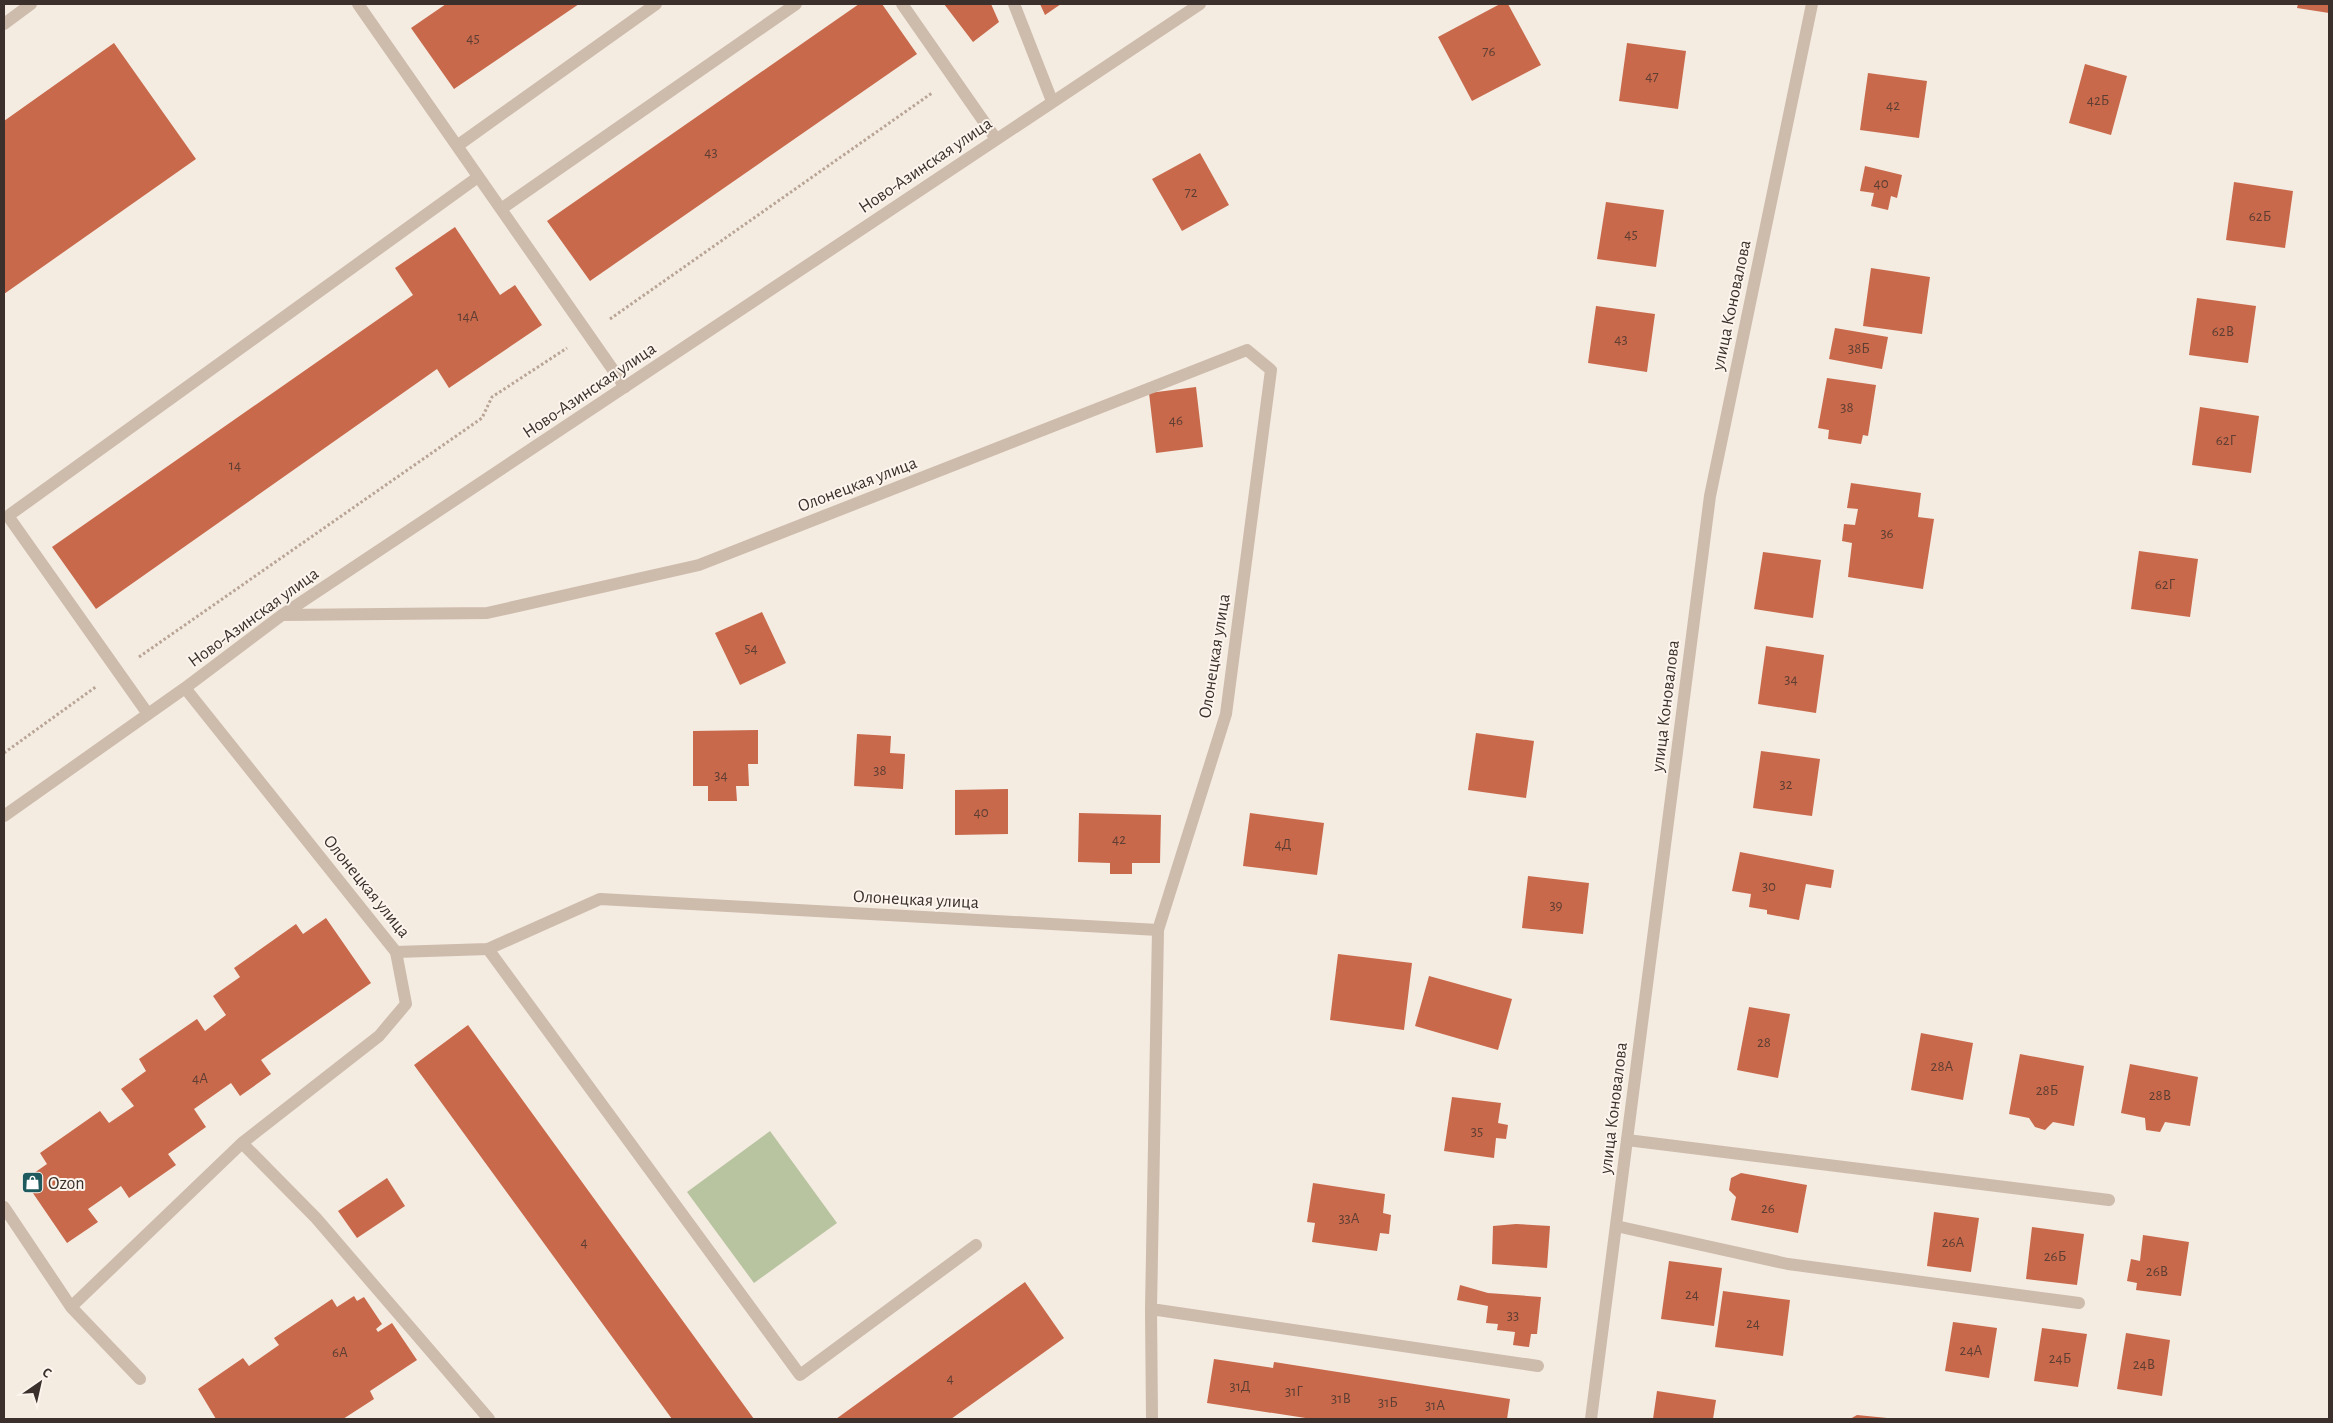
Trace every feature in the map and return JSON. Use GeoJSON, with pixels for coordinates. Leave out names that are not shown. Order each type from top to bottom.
{"type":"FeatureCollection","features":[{"type":"Feature","properties":{"kind":"street"},"geometry":{"type":"LineString","coordinates":[[4,24],[30,4]]}},
{"type":"Feature","properties":{"kind":"street"},"geometry":{"type":"LineString","coordinates":[[358,4],[625,387]]}},
{"type":"Feature","properties":{"kind":"street"},"geometry":{"type":"LineString","coordinates":[[457,146],[656,4]]}},
{"type":"Feature","properties":{"kind":"street"},"geometry":{"type":"LineString","coordinates":[[501,209],[796,4]]}},
{"type":"Feature","properties":{"kind":"street"},"geometry":{"type":"LineString","coordinates":[[902,4],[996,139]]}},
{"type":"Feature","properties":{"kind":"street"},"geometry":{"type":"LineString","coordinates":[[1014,4],[1052,101]]}},
{"type":"Feature","properties":{"kind":"street","name":"Ново-Азинская улица"},"geometry":{"type":"LineString","coordinates":[[4,816],[185,688],[282,616],[1200,4]]}},
{"type":"Feature","properties":{"kind":"street","name":"улица Коновалова"},"geometry":{"type":"LineString","coordinates":[[1591,1419],[1710,496],[1812,4]]}},
{"type":"Feature","properties":{"kind":"street"},"geometry":{"type":"LineString","coordinates":[[148,714],[8,516],[478,177]]}},
{"type":"Feature","properties":{"kind":"street","name":"Олонецкая улица"},"geometry":{"type":"LineString","coordinates":[[185,688],[396,952],[488,949],[600,899],[1158,930],[1226,714],[1271,370],[1247,350],[699,565],[487,613],[282,616]]}},
{"type":"Feature","properties":{"kind":"street"},"geometry":{"type":"LineString","coordinates":[[1152,1419],[1151,1309],[1158,930]]}},
{"type":"Feature","properties":{"kind":"street"},"geometry":{"type":"LineString","coordinates":[[488,949],[800,1375],[976,1245]]}},
{"type":"Feature","properties":{"kind":"street"},"geometry":{"type":"LineString","coordinates":[[71,1307],[242,1143],[379,1036],[406,1004],[396,952]]}},
{"type":"Feature","properties":{"kind":"street"},"geometry":{"type":"LineString","coordinates":[[1627,1140],[2109,1200]]}},
{"type":"Feature","properties":{"kind":"street"},"geometry":{"type":"LineString","coordinates":[[242,1143],[316,1218],[490,1419]]}},
{"type":"Feature","properties":{"kind":"street"},"geometry":{"type":"LineString","coordinates":[[4,1207],[71,1307],[140,1378]]}},
{"type":"Feature","properties":{"kind":"street"},"geometry":{"type":"LineString","coordinates":[[1616,1226],[1788,1264],[2079,1302]]}},
{"type":"Feature","properties":{"kind":"street"},"geometry":{"type":"LineString","coordinates":[[1151,1309],[1538,1366]]}},
{"type":"Feature","properties":{"kind":"path"},"geometry":{"type":"LineString","coordinates":[[4,753],[482,418],[492,397],[588,334],[953,79]]}},
{"type":"Feature","properties":{"kind":"green space"},"geometry":{"type":"Polygon","coordinates":[[[770,1131],[837,1223],[754,1283],[687,1192],[770,1131]]]}},
{"type":"Feature","properties":{"kind":"building"},"geometry":{"type":"Polygon","coordinates":[[[446,4],[579,4],[454,89],[411,28],[446,4]]]}},
{"type":"Feature","properties":{"kind":"building"},"geometry":{"type":"Polygon","coordinates":[[[859,4],[882,4],[917,54],[590,281],[547,221],[859,4]]]}},
{"type":"Feature","properties":{"kind":"building"},"geometry":{"type":"Polygon","coordinates":[[[944,4],[991,4],[999,22],[973,42],[944,4]]]}},
{"type":"Feature","properties":{"kind":"building"},"geometry":{"type":"Polygon","coordinates":[[[1040,4],[1061,4],[1045,15],[1040,4]]]}},
{"type":"Feature","properties":{"kind":"building"},"geometry":{"type":"Polygon","coordinates":[[[1500,4],[1508,4],[1541,65],[1472,101],[1438,37],[1500,4]]]}},
{"type":"Feature","properties":{"kind":"building"},"geometry":{"type":"Polygon","coordinates":[[[2298,4],[2329,4],[2329,13],[2297,8],[2298,4]]]}},
{"type":"Feature","properties":{"kind":"building"},"geometry":{"type":"Polygon","coordinates":[[[114,43],[196,159],[4,294],[4,121],[114,43]]]}},
{"type":"Feature","properties":{"kind":"building"},"geometry":{"type":"Polygon","coordinates":[[[1627,43],[1686,51],[1678,109],[1619,101],[1627,43]]]}},
{"type":"Feature","properties":{"kind":"building"},"geometry":{"type":"Polygon","coordinates":[[[2085,64],[2127,76],[2111,135],[2069,123],[2085,64]]]}},
{"type":"Feature","properties":{"kind":"building"},"geometry":{"type":"Polygon","coordinates":[[[1868,73],[1927,81],[1919,138],[1860,130],[1868,73]]]}},
{"type":"Feature","properties":{"kind":"building"},"geometry":{"type":"Polygon","coordinates":[[[1200,153],[1229,205],[1182,231],[1152,179],[1200,153]]]}},
{"type":"Feature","properties":{"kind":"building"},"geometry":{"type":"Polygon","coordinates":[[[1865,166],[1902,175],[1897,198],[1891,196],[1888,210],[1871,206],[1874,193],[1860,191],[1865,166]]]}},
{"type":"Feature","properties":{"kind":"building"},"geometry":{"type":"Polygon","coordinates":[[[2234,182],[2293,191],[2285,248],[2226,240],[2234,182]]]}},
{"type":"Feature","properties":{"kind":"building"},"geometry":{"type":"Polygon","coordinates":[[[1606,202],[1664,210],[1656,267],[1597,259],[1606,202]]]}},
{"type":"Feature","properties":{"kind":"building"},"geometry":{"type":"Polygon","coordinates":[[[455,227],[500,295],[515,285],[542,325],[449,388],[437,369],[96,609],[52,547],[413,295],[395,268],[455,227]]]}},
{"type":"Feature","properties":{"kind":"building"},"geometry":{"type":"Polygon","coordinates":[[[1871,268],[1930,277],[1922,334],[1863,326],[1871,268]]]}},
{"type":"Feature","properties":{"kind":"building"},"geometry":{"type":"Polygon","coordinates":[[[2197,298],[2256,306],[2248,363],[2189,355],[2197,298]]]}},
{"type":"Feature","properties":{"kind":"building"},"geometry":{"type":"Polygon","coordinates":[[[1596,306],[1655,314],[1647,372],[1588,363],[1596,306]]]}},
{"type":"Feature","properties":{"kind":"building"},"geometry":{"type":"Polygon","coordinates":[[[1835,328],[1888,337],[1882,369],[1829,359],[1835,328]]]}},
{"type":"Feature","properties":{"kind":"building"},"geometry":{"type":"Polygon","coordinates":[[[1827,378],[1876,385],[1868,436],[1863,435],[1861,444],[1828,439],[1829,430],[1818,428],[1827,378]]]}},
{"type":"Feature","properties":{"kind":"building"},"geometry":{"type":"Polygon","coordinates":[[[1196,387],[1203,447],[1156,453],[1149,393],[1196,387]]]}},
{"type":"Feature","properties":{"kind":"building"},"geometry":{"type":"Polygon","coordinates":[[[2200,407],[2259,416],[2251,473],[2192,465],[2200,407]]]}},
{"type":"Feature","properties":{"kind":"building"},"geometry":{"type":"Polygon","coordinates":[[[1851,483],[1921,493],[1918,517],[1934,519],[1923,589],[1848,577],[1852,543],[1842,541],[1844,524],[1855,525],[1858,509],[1847,508],[1851,483]]]}},
{"type":"Feature","properties":{"kind":"building"},"geometry":{"type":"Polygon","coordinates":[[[2139,551],[2198,559],[2190,617],[2131,609],[2139,551]]]}},
{"type":"Feature","properties":{"kind":"building"},"geometry":{"type":"Polygon","coordinates":[[[1763,552],[1821,560],[1813,618],[1754,609],[1763,552]]]}},
{"type":"Feature","properties":{"kind":"building"},"geometry":{"type":"Polygon","coordinates":[[[762,612],[786,663],[740,685],[715,633],[762,612]]]}},
{"type":"Feature","properties":{"kind":"building"},"geometry":{"type":"Polygon","coordinates":[[[1766,646],[1824,655],[1816,713],[1758,704],[1766,646]]]}},
{"type":"Feature","properties":{"kind":"building"},"geometry":{"type":"Polygon","coordinates":[[[758,730],[758,764],[748,764],[749,786],[736,786],[737,801],[708,801],[708,786],[693,786],[693,731],[758,730]]]}},
{"type":"Feature","properties":{"kind":"building"},"geometry":{"type":"Polygon","coordinates":[[[1476,733],[1534,741],[1526,798],[1468,790],[1476,733]]]}},
{"type":"Feature","properties":{"kind":"building"},"geometry":{"type":"Polygon","coordinates":[[[857,734],[891,736],[890,753],[905,754],[903,789],[854,786],[857,734]]]}},
{"type":"Feature","properties":{"kind":"building"},"geometry":{"type":"Polygon","coordinates":[[[1761,751],[1820,759],[1812,816],[1753,808],[1761,751]]]}},
{"type":"Feature","properties":{"kind":"building"},"geometry":{"type":"Polygon","coordinates":[[[1008,789],[1008,834],[955,835],[955,790],[1008,789]]]}},
{"type":"Feature","properties":{"kind":"building"},"geometry":{"type":"Polygon","coordinates":[[[1079,813],[1161,815],[1160,863],[1132,863],[1132,874],[1110,874],[1110,863],[1078,862],[1079,813]]]}},
{"type":"Feature","properties":{"kind":"building"},"geometry":{"type":"Polygon","coordinates":[[[1250,813],[1324,823],[1317,875],[1243,866],[1250,813]]]}},
{"type":"Feature","properties":{"kind":"building"},"geometry":{"type":"Polygon","coordinates":[[[1740,852],[1834,870],[1831,888],[1806,884],[1799,920],[1767,914],[1767,910],[1749,907],[1751,894],[1732,891],[1740,852]]]}},
{"type":"Feature","properties":{"kind":"building"},"geometry":{"type":"Polygon","coordinates":[[[1528,876],[1589,883],[1583,934],[1522,928],[1528,876]]]}},
{"type":"Feature","properties":{"kind":"building"},"geometry":{"type":"Polygon","coordinates":[[[326,918],[371,983],[261,1060],[271,1074],[240,1096],[231,1083],[194,1109],[206,1127],[168,1154],[176,1165],[129,1198],[121,1186],[88,1209],[98,1222],[67,1243],[24,1180],[47,1164],[40,1153],[100,1111],[109,1123],[134,1106],[121,1089],[146,1071],[139,1059],[197,1019],[205,1031],[226,1015],[213,996],[240,977],[234,968],[296,924],[303,934],[326,918]]]}},
{"type":"Feature","properties":{"kind":"building"},"geometry":{"type":"Polygon","coordinates":[[[1338,954],[1412,963],[1404,1030],[1330,1020],[1338,954]]]}},
{"type":"Feature","properties":{"kind":"building"},"geometry":{"type":"Polygon","coordinates":[[[1429,976],[1512,999],[1498,1050],[1415,1026],[1429,976]]]}},
{"type":"Feature","properties":{"kind":"building"},"geometry":{"type":"Polygon","coordinates":[[[1749,1007],[1790,1014],[1778,1078],[1737,1070],[1749,1007]]]}},
{"type":"Feature","properties":{"kind":"building"},"geometry":{"type":"Polygon","coordinates":[[[468,1025],[754,1419],[672,1419],[414,1065],[468,1025]]]}},
{"type":"Feature","properties":{"kind":"building"},"geometry":{"type":"Polygon","coordinates":[[[1921,1033],[1973,1043],[1963,1100],[1911,1090],[1921,1033]]]}},
{"type":"Feature","properties":{"kind":"building"},"geometry":{"type":"Polygon","coordinates":[[[2020,1054],[2084,1066],[2074,1126],[2053,1122],[2045,1130],[2035,1127],[2029,1118],[2009,1114],[2020,1054]]]}},
{"type":"Feature","properties":{"kind":"building"},"geometry":{"type":"Polygon","coordinates":[[[2130,1064],[2198,1077],[2190,1126],[2165,1122],[2160,1132],[2146,1130],[2145,1118],[2121,1113],[2130,1064]]]}},
{"type":"Feature","properties":{"kind":"building"},"geometry":{"type":"Polygon","coordinates":[[[1452,1097],[1501,1103],[1498,1123],[1508,1125],[1506,1139],[1496,1138],[1494,1158],[1444,1151],[1452,1097]]]}},
{"type":"Feature","properties":{"kind":"building"},"geometry":{"type":"Polygon","coordinates":[[[1741,1173],[1807,1185],[1798,1233],[1731,1220],[1736,1197],[1729,1190],[1731,1178],[1741,1173]]]}},
{"type":"Feature","properties":{"kind":"building"},"geometry":{"type":"Polygon","coordinates":[[[387,1178],[405,1206],[357,1238],[338,1211],[387,1178]]]}},
{"type":"Feature","properties":{"kind":"building"},"geometry":{"type":"Polygon","coordinates":[[[1313,1183],[1385,1194],[1383,1213],[1391,1215],[1389,1234],[1380,1233],[1377,1251],[1312,1242],[1315,1223],[1307,1222],[1313,1183]]]}},
{"type":"Feature","properties":{"kind":"building"},"geometry":{"type":"Polygon","coordinates":[[[1934,1212],[1979,1218],[1971,1272],[1927,1266],[1934,1212]]]}},
{"type":"Feature","properties":{"kind":"building"},"geometry":{"type":"Polygon","coordinates":[[[1516,1224],[1550,1226],[1547,1268],[1492,1264],[1493,1226],[1516,1224]]]}},
{"type":"Feature","properties":{"kind":"building"},"geometry":{"type":"Polygon","coordinates":[[[2032,1227],[2084,1234],[2077,1285],[2026,1279],[2032,1227]]]}},
{"type":"Feature","properties":{"kind":"building"},"geometry":{"type":"Polygon","coordinates":[[[2143,1235],[2189,1242],[2181,1296],[2136,1290],[2137,1283],[2127,1281],[2131,1259],[2140,1261],[2143,1235]]]}},
{"type":"Feature","properties":{"kind":"building"},"geometry":{"type":"Polygon","coordinates":[[[1669,1261],[1722,1268],[1714,1326],[1661,1319],[1669,1261]]]}},
{"type":"Feature","properties":{"kind":"building"},"geometry":{"type":"Polygon","coordinates":[[[1025,1282],[1064,1338],[951,1419],[836,1419],[1025,1282]]]}},
{"type":"Feature","properties":{"kind":"building"},"geometry":{"type":"Polygon","coordinates":[[[1460,1285],[1488,1293],[1541,1297],[1537,1334],[1531,1334],[1529,1347],[1513,1345],[1515,1332],[1497,1330],[1498,1324],[1486,1323],[1488,1306],[1457,1300],[1460,1285]]]}},
{"type":"Feature","properties":{"kind":"building"},"geometry":{"type":"Polygon","coordinates":[[[1723,1291],[1790,1300],[1783,1356],[1715,1347],[1723,1291]]]}},
{"type":"Feature","properties":{"kind":"building"},"geometry":{"type":"Polygon","coordinates":[[[354,1296],[357,1301],[364,1297],[382,1324],[376,1329],[378,1332],[392,1323],[417,1360],[370,1391],[374,1399],[343,1419],[216,1419],[198,1389],[243,1358],[249,1366],[279,1345],[274,1338],[332,1299],[337,1307],[354,1296]]]}},
{"type":"Feature","properties":{"kind":"building"},"geometry":{"type":"Polygon","coordinates":[[[1953,1322],[1997,1328],[1989,1378],[1945,1371],[1953,1322]]]}},
{"type":"Feature","properties":{"kind":"building"},"geometry":{"type":"Polygon","coordinates":[[[2042,1328],[2087,1334],[2078,1387],[2034,1381],[2042,1328]]]}},
{"type":"Feature","properties":{"kind":"building"},"geometry":{"type":"Polygon","coordinates":[[[2126,1333],[2170,1340],[2162,1396],[2117,1389],[2126,1333]]]}},
{"type":"Feature","properties":{"kind":"building"},"geometry":{"type":"Polygon","coordinates":[[[1214,1359],[1273,1368],[1274,1362],[1510,1399],[1507,1419],[1312,1419],[1207,1403],[1214,1359]]]}},
{"type":"Feature","properties":{"kind":"building"},"geometry":{"type":"Polygon","coordinates":[[[1657,1391],[1716,1400],[1713,1419],[1653,1419],[1657,1391]]]}},
{"type":"Feature","properties":{"kind":"building"},"geometry":{"type":"Polygon","coordinates":[[[1857,1415],[1887,1418],[1887,1419],[1850,1419],[1857,1415]]]}},
{"type":"Feature","properties":{"kind":"place","name":"Ozon"},"geometry":{"type":"Point","coordinates":[32,1183]}}]}
